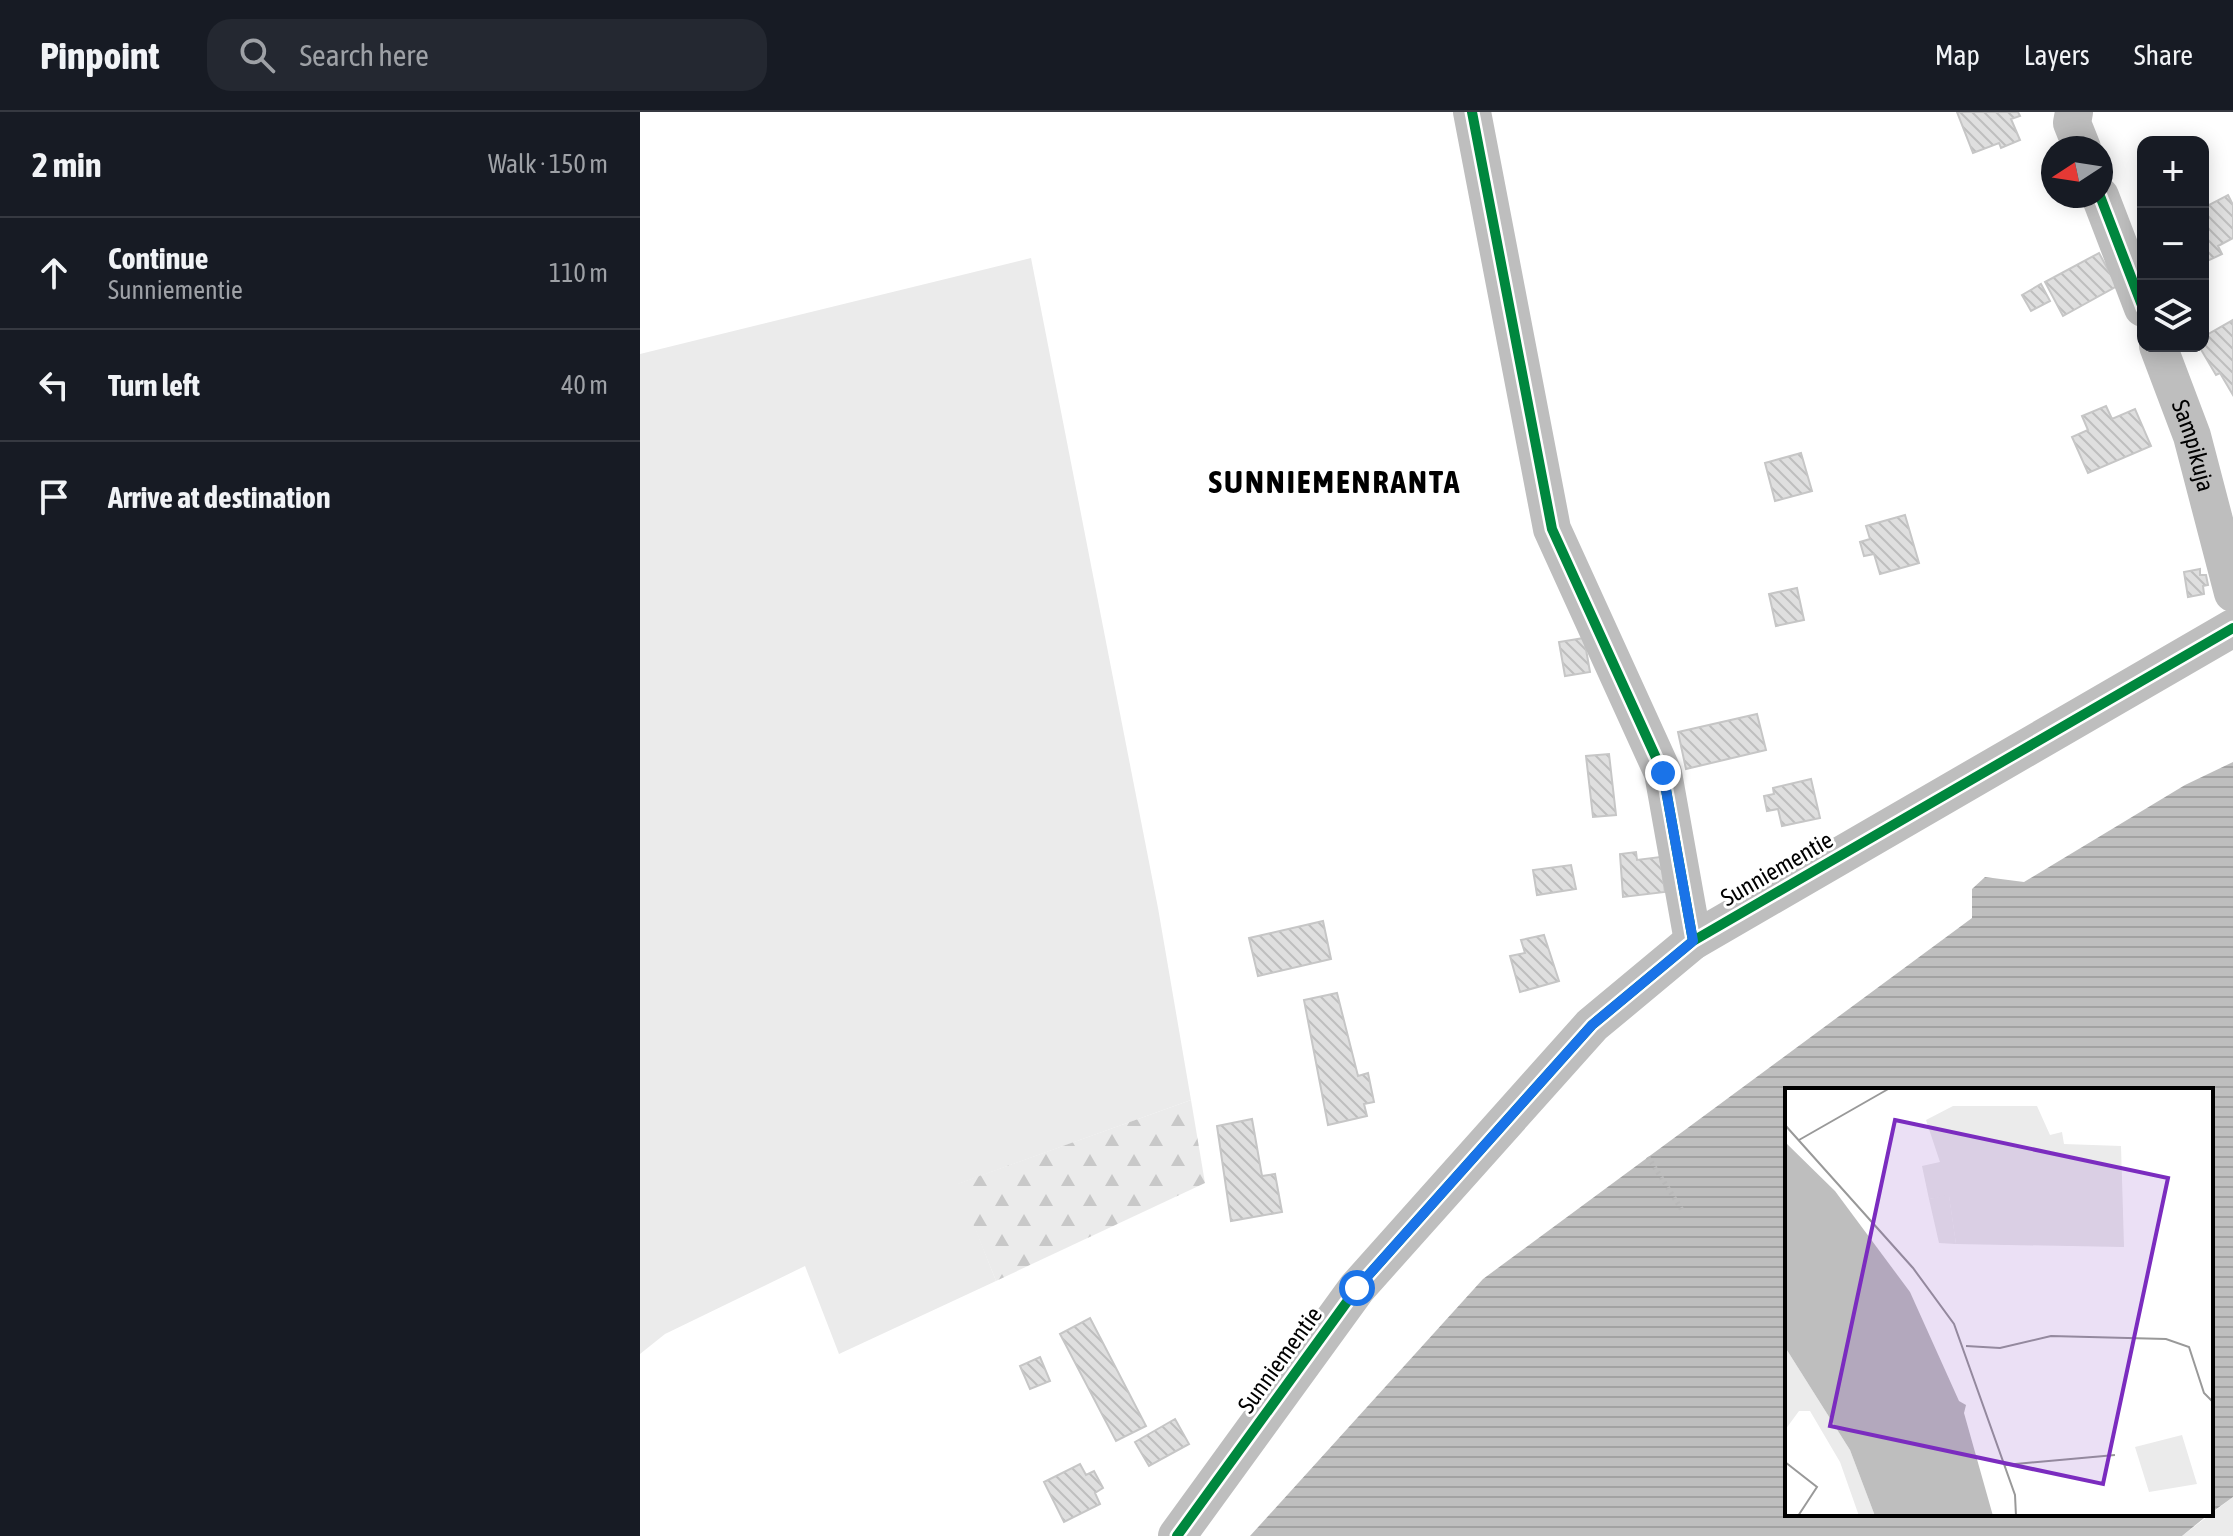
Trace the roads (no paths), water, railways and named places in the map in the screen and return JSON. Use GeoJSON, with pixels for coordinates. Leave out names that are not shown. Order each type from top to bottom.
{"type":"FeatureCollection","features":[{"type":"Feature","properties":{"kind":"street"},"geometry":{"type":"LineString","coordinates":[[1472,112],[1552,529],[1663,773],[1693,941]]}},
{"type":"Feature","properties":{"kind":"street"},"geometry":{"type":"LineString","coordinates":[[2074,112],[2072,123],[2077,136]]}},
{"type":"Feature","properties":{"kind":"street"},"geometry":{"type":"LineString","coordinates":[[2105,208],[2137,292]]}},
{"type":"Feature","properties":{"kind":"street","name":"Sampikuja"},"geometry":{"type":"LineString","coordinates":[[2160,352],[2192,436],[2233,593]]}},
{"type":"Feature","properties":{"kind":"street","name":"Sunniementie"},"geometry":{"type":"LineString","coordinates":[[1177,1536],[1357,1288],[1592,1025],[1693,941],[2233,628]]}},
{"type":"Feature","properties":{"kind":"district","name":"SUNNIEMENRANTA"},"geometry":{"type":"Point","coordinates":[1335,482]}}]}
